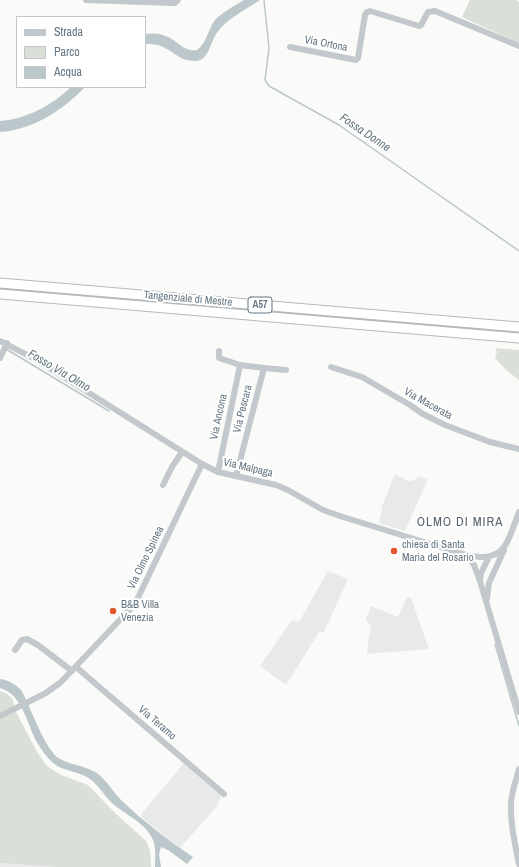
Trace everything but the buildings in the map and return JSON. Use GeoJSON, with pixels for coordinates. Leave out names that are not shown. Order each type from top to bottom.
{"type":"FeatureCollection","features":[{"type":"Feature","properties":{"kind":"highway","name":"Tangenziale di Mestre"},"geometry":{"type":"LineString","coordinates":[[0,283],[519,327]]}},
{"type":"Feature","properties":{"kind":"highway","name":"Tangenziale di Mestre"},"geometry":{"type":"LineString","coordinates":[[0,294],[519,338]]}},
{"type":"Feature","properties":{"kind":"street"},"geometry":{"type":"LineString","coordinates":[[88,0],[172,3],[178,1]]}},
{"type":"Feature","properties":{"kind":"street","name":"Via Ortona"},"geometry":{"type":"LineString","coordinates":[[290,47],[356,60],[358,58],[365,15],[370,11],[419,26],[428,12],[435,11],[519,46]]}},
{"type":"Feature","properties":{"kind":"street","name":"Via Malpaga"},"geometry":{"type":"LineString","coordinates":[[0,341],[5,346],[202,464],[218,472],[276,485],[332,514],[466,555],[482,558],[488,557]]}},
{"type":"Feature","properties":{"kind":"street"},"geometry":{"type":"LineString","coordinates":[[0,358],[5,346]]}},
{"type":"Feature","properties":{"kind":"street"},"geometry":{"type":"LineString","coordinates":[[219,351],[219,358],[240,365],[286,370]]}},
{"type":"Feature","properties":{"kind":"street","name":"Via Ancona"},"geometry":{"type":"LineString","coordinates":[[218,472],[240,365]]}},
{"type":"Feature","properties":{"kind":"street","name":"Via Macerata"},"geometry":{"type":"LineString","coordinates":[[332,367],[362,377],[423,414],[445,425],[490,442],[519,449]]}},
{"type":"Feature","properties":{"kind":"street","name":"Via Pescara"},"geometry":{"type":"LineString","coordinates":[[236,476],[264,368]]}},
{"type":"Feature","properties":{"kind":"street"},"geometry":{"type":"LineString","coordinates":[[163,485],[182,452]]}},
{"type":"Feature","properties":{"kind":"street","name":"Via Olmo Spinea"},"geometry":{"type":"LineString","coordinates":[[0,716],[46,693],[61,682],[135,604],[202,464]]}},
{"type":"Feature","properties":{"kind":"street"},"geometry":{"type":"LineString","coordinates":[[487,603],[487,588],[519,512]]}},
{"type":"Feature","properties":{"kind":"street"},"geometry":{"type":"LineString","coordinates":[[488,557],[494,556],[504,548]]}},
{"type":"Feature","properties":{"kind":"street"},"geometry":{"type":"LineString","coordinates":[[466,555],[474,564],[480,581],[519,712]]}},
{"type":"Feature","properties":{"kind":"street"},"geometry":{"type":"LineString","coordinates":[[480,581],[481,573],[488,557]]}},
{"type":"Feature","properties":{"kind":"street"},"geometry":{"type":"LineString","coordinates":[[488,557],[493,564],[494,572]]}},
{"type":"Feature","properties":{"kind":"street","name":"Via Teramo"},"geometry":{"type":"LineString","coordinates":[[15,650],[22,640],[27,639],[74,669],[224,794]]}},
{"type":"Feature","properties":{"kind":"street"},"geometry":{"type":"LineString","coordinates":[[519,769],[514,787],[511,811],[519,864]]}},
{"type":"Feature","properties":{"kind":"shaded area"},"geometry":{"type":"Polygon","coordinates":[[[395,474],[409,481],[420,476],[428,479],[405,531],[379,523],[381,509],[395,474]]]}},
{"type":"Feature","properties":{"kind":"shaded area"},"geometry":{"type":"Polygon","coordinates":[[[328,571],[348,579],[324,632],[319,632],[286,685],[260,666],[292,620],[299,622],[328,571]]]}},
{"type":"Feature","properties":{"kind":"shaded area"},"geometry":{"type":"Polygon","coordinates":[[[407,597],[411,598],[429,649],[367,654],[371,627],[366,619],[371,606],[398,617],[407,597]]]}},
{"type":"Feature","properties":{"kind":"shaded area"},"geometry":{"type":"Polygon","coordinates":[[[184,763],[223,792],[217,806],[180,848],[141,817],[142,813],[184,763]]]}},
{"type":"Feature","properties":{"kind":"shaded area"},"geometry":{"type":"Polygon","coordinates":[[[0,863],[56,867],[0,867],[0,863]]]}},
{"type":"Feature","properties":{"kind":"green space"},"geometry":{"type":"Polygon","coordinates":[[[470,0],[516,0],[519,2],[519,43],[462,17],[470,0]]]}},
{"type":"Feature","properties":{"kind":"green space"},"geometry":{"type":"Polygon","coordinates":[[[495,348],[519,350],[519,380],[506,370],[495,358],[497,352],[495,348]]]}},
{"type":"Feature","properties":{"kind":"green space"},"geometry":{"type":"Polygon","coordinates":[[[0,691],[6,693],[12,698],[16,712],[37,752],[47,766],[61,775],[88,785],[115,813],[146,841],[150,850],[151,867],[56,867],[0,863],[0,691]]]}},
{"type":"Feature","properties":{"kind":"water"},"geometry":{"type":"Polygon","coordinates":[[[244,0],[260,0],[236,15],[220,29],[216,34],[206,56],[199,61],[185,60],[161,46],[146,44],[146,34],[151,33],[168,37],[189,50],[197,50],[203,44],[215,20],[244,0]]]}},
{"type":"Feature","properties":{"kind":"water"},"geometry":{"type":"Polygon","coordinates":[[[70,88],[84,88],[57,111],[36,123],[0,132],[0,121],[10,120],[29,114],[56,100],[70,88]]]}},
{"type":"Feature","properties":{"kind":"water"},"geometry":{"type":"Polygon","coordinates":[[[0,679],[6,680],[21,690],[43,737],[49,748],[57,757],[86,768],[100,776],[121,800],[138,815],[193,857],[187,864],[168,850],[161,847],[159,854],[161,867],[155,867],[155,846],[147,830],[112,803],[87,777],[61,768],[51,761],[43,752],[34,737],[24,712],[19,704],[8,691],[0,688],[0,679]]]}},
{"type":"Feature","properties":{"kind":"waterway","name":"Fossa Donne"},"geometry":{"type":"LineString","coordinates":[[264,0],[269,48],[265,80],[269,86],[339,125],[519,251]]}},
{"type":"Feature","properties":{"kind":"waterway","name":"Fosso Via Olmo"},"geometry":{"type":"LineString","coordinates":[[6,349],[109,411]]}},
{"type":"Feature","properties":{"kind":"waterway","name":"Fosso Via Olmo"},"geometry":{"type":"LineString","coordinates":[[495,644],[519,726]]}},
{"type":"Feature","properties":{"kind":"place","name":"chiesa di Santa Maria del Rosario"},"geometry":{"type":"Point","coordinates":[394,551]}},
{"type":"Feature","properties":{"kind":"place","name":"B&B Villa Venezia"},"geometry":{"type":"Point","coordinates":[113,611]}},
{"type":"Feature","properties":{"kind":"district","name":"OLMO DI MIRA"},"geometry":{"type":"Point","coordinates":[460,523]}}]}
